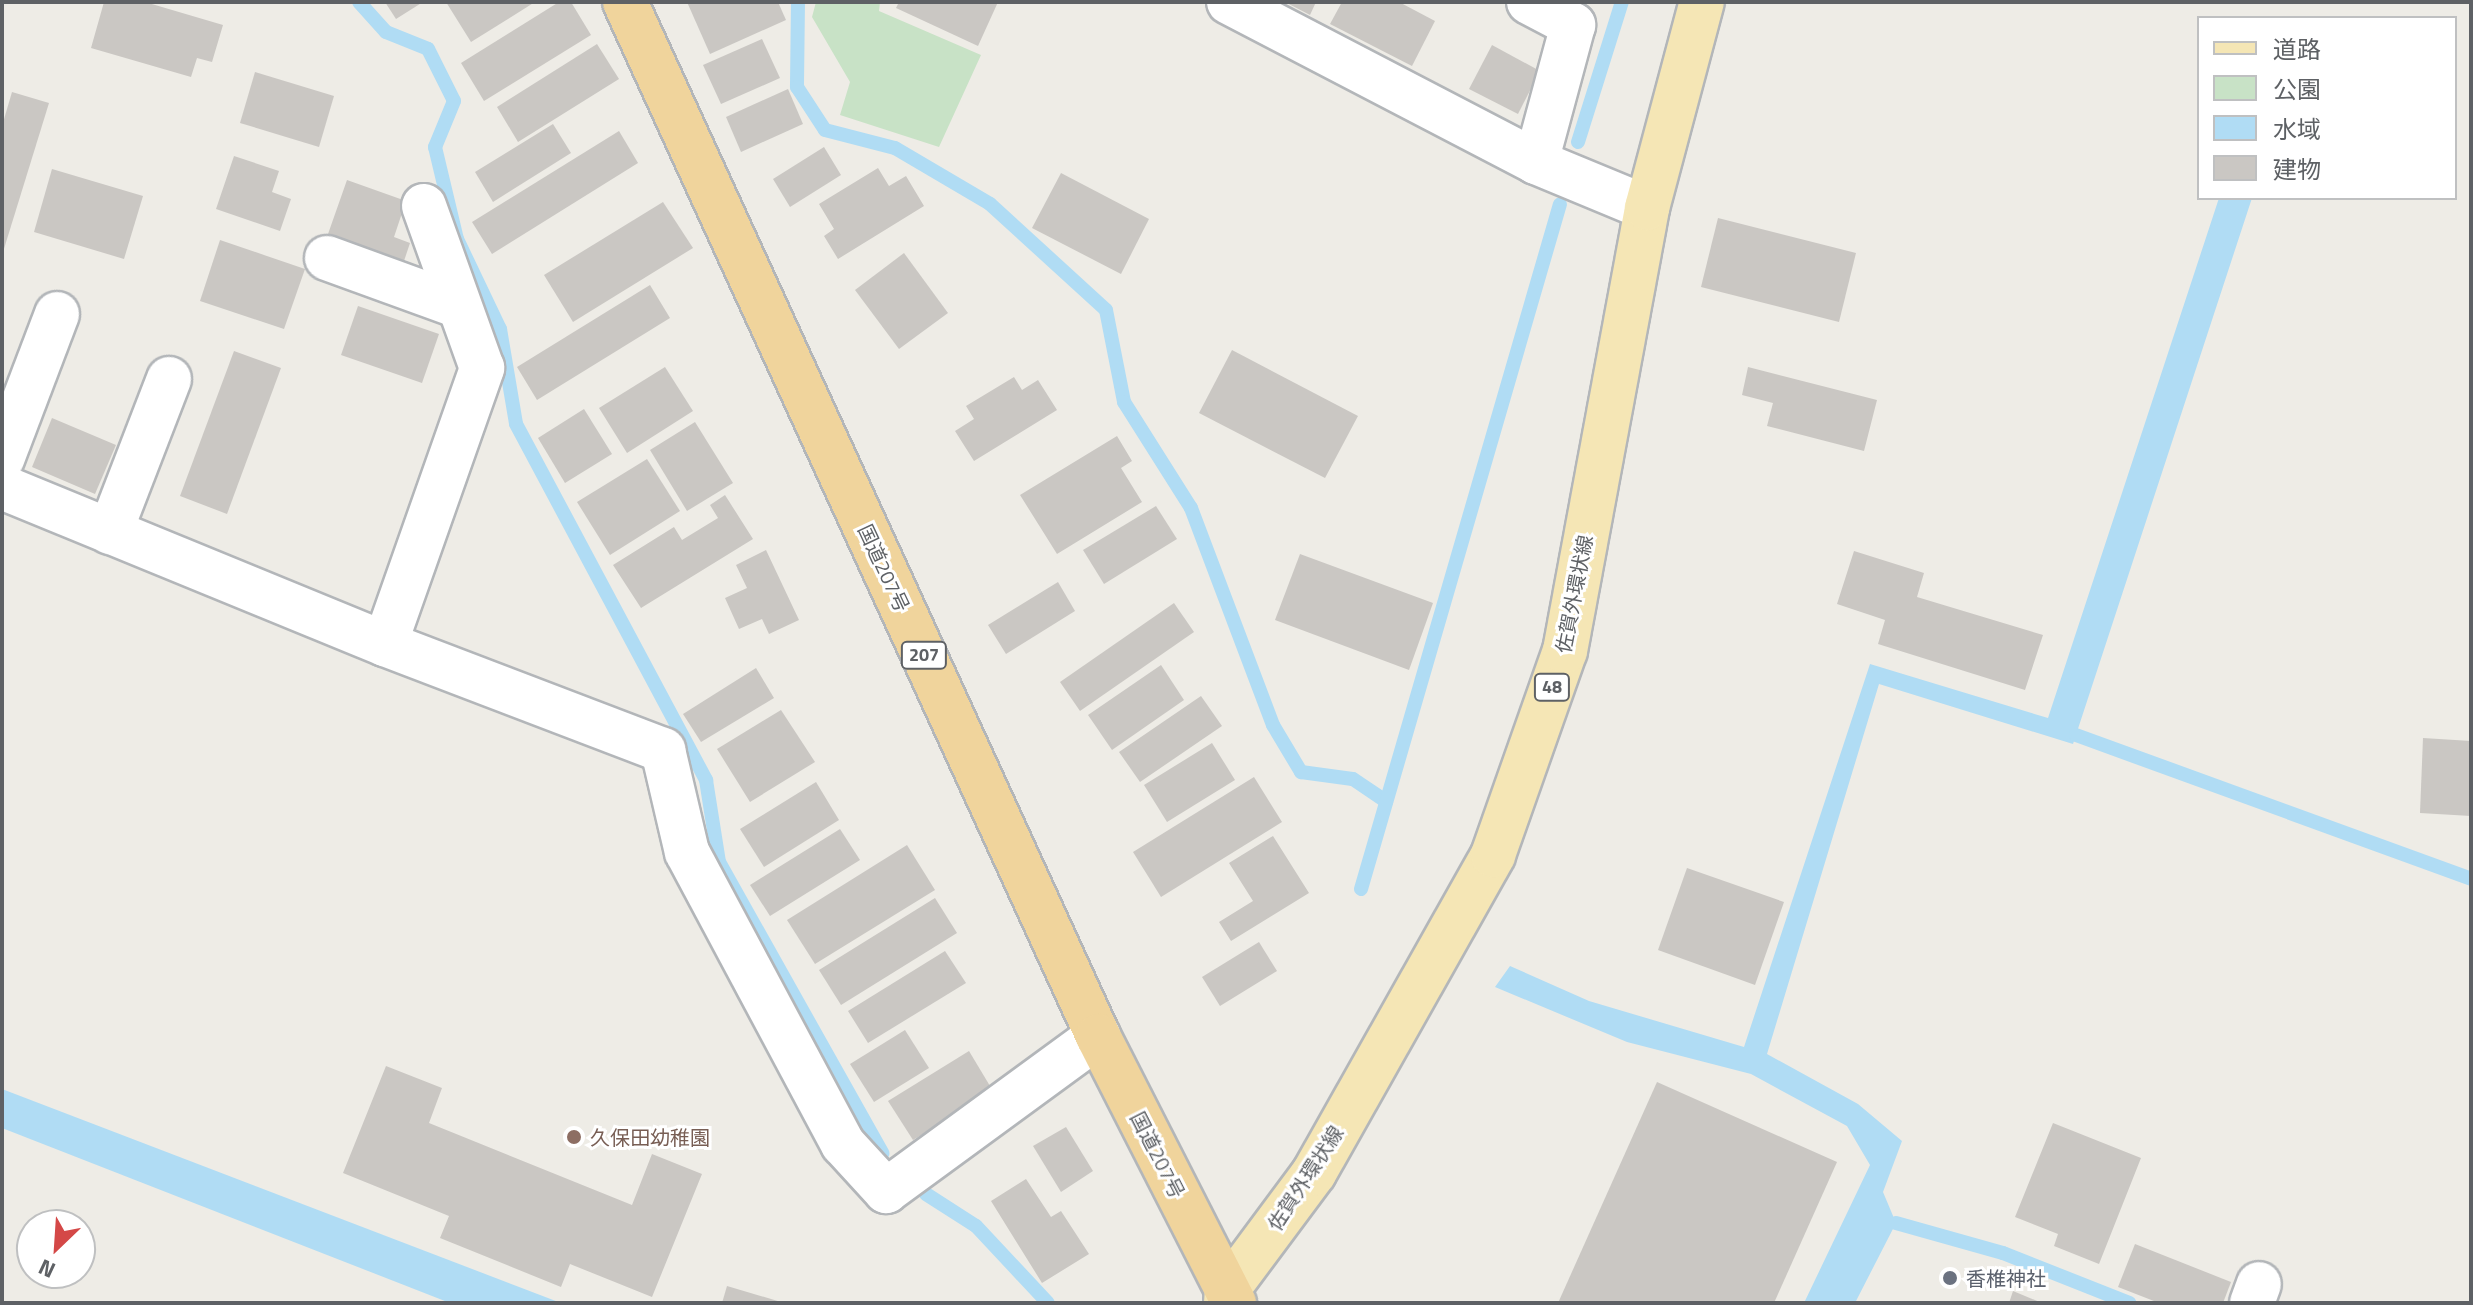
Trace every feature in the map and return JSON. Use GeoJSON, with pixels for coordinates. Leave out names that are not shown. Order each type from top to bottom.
{"type":"FeatureCollection","features":[{"type":"Feature","properties":{"kind":"highway","name":"国道207号"},"geometry":{"type":"LineString","coordinates":[[625,2],[1098,1036],[1229,1299]]}},
{"type":"Feature","properties":{"kind":"main road","name":"佐賀外環状線"},"geometry":{"type":"LineString","coordinates":[[1229,1299],[1314,1173],[1493,855],[1565,651],[1647,208],[1702,2]]}},
{"type":"Feature","properties":{"kind":"street"},"geometry":{"type":"LineString","coordinates":[[1229,2],[1536,162],[1647,208]]}},
{"type":"Feature","properties":{"kind":"street"},"geometry":{"type":"LineString","coordinates":[[1529,2],[1573,25],[1536,162]]}},
{"type":"Feature","properties":{"kind":"street"},"geometry":{"type":"LineString","coordinates":[[385,644],[482,368],[424,206]]}},
{"type":"Feature","properties":{"kind":"street"},"geometry":{"type":"LineString","coordinates":[[327,258],[459,306]]}},
{"type":"Feature","properties":{"kind":"street"},"geometry":{"type":"LineString","coordinates":[[2,459],[57,314]]}},
{"type":"Feature","properties":{"kind":"street"},"geometry":{"type":"LineString","coordinates":[[110,532],[169,379]]}},
{"type":"Feature","properties":{"kind":"street"},"geometry":{"type":"LineString","coordinates":[[2,487],[385,644],[663,750],[687,852],[843,1144],[886,1191],[1098,1036]]}},
{"type":"Feature","properties":{"kind":"green space"},"geometry":{"type":"Polygon","coordinates":[[[816,2],[880,2],[879,11],[981,55],[939,147],[840,115],[850,82],[812,17],[816,2]]]}},
{"type":"Feature","properties":{"kind":"water"},"geometry":{"type":"Polygon","coordinates":[[[2218,200],[2251,200],[2073,744],[1879,684],[1767,1054],[1858,1104],[1902,1141],[1883,1192],[1896,1223],[1855,1303],[1804,1303],[1870,1165],[1847,1126],[1751,1074],[1627,1042],[1495,987],[1510,966],[1589,1001],[1744,1047],[1870,664],[2048,718],[2218,200]]]}},
{"type":"Feature","properties":{"kind":"water"},"geometry":{"type":"Polygon","coordinates":[[[2,1089],[561,1303],[450,1303],[2,1128],[2,1089]]]}},
{"type":"Feature","properties":{"kind":"building"},"geometry":{"type":"Polygon","coordinates":[[[104,2],[145,2],[223,25],[212,62],[197,58],[191,77],[91,48],[104,2]]]}},
{"type":"Feature","properties":{"kind":"building"},"geometry":{"type":"Polygon","coordinates":[[[385,2],[423,2],[396,19],[385,2]]]}},
{"type":"Feature","properties":{"kind":"building"},"geometry":{"type":"Polygon","coordinates":[[[446,2],[535,2],[471,42],[446,2]]]}},
{"type":"Feature","properties":{"kind":"building"},"geometry":{"type":"Polygon","coordinates":[[[559,2],[571,2],[591,35],[484,101],[461,63],[559,2]]]}},
{"type":"Feature","properties":{"kind":"building"},"geometry":{"type":"Polygon","coordinates":[[[687,2],[778,2],[786,20],[710,54],[687,2]]]}},
{"type":"Feature","properties":{"kind":"building"},"geometry":{"type":"Polygon","coordinates":[[[899,2],[998,2],[978,46],[896,8],[899,2]]]}},
{"type":"Feature","properties":{"kind":"building"},"geometry":{"type":"Polygon","coordinates":[[[1285,2],[1316,2],[1310,15],[1285,2]]]}},
{"type":"Feature","properties":{"kind":"building"},"geometry":{"type":"Polygon","coordinates":[[[1342,2],[1399,2],[1435,21],[1412,66],[1330,24],[1342,2]]]}},
{"type":"Feature","properties":{"kind":"building"},"geometry":{"type":"Polygon","coordinates":[[[762,39],[780,78],[721,104],[703,65],[762,39]]]}},
{"type":"Feature","properties":{"kind":"building"},"geometry":{"type":"Polygon","coordinates":[[[597,44],[619,79],[518,142],[497,107],[597,44]]]}},
{"type":"Feature","properties":{"kind":"building"},"geometry":{"type":"Polygon","coordinates":[[[1492,45],[1540,71],[1518,114],[1469,89],[1492,45]]]}},
{"type":"Feature","properties":{"kind":"building"},"geometry":{"type":"Polygon","coordinates":[[[255,72],[334,96],[319,147],[240,123],[255,72]]]}},
{"type":"Feature","properties":{"kind":"building"},"geometry":{"type":"Polygon","coordinates":[[[788,89],[803,124],[741,152],[726,117],[788,89]]]}},
{"type":"Feature","properties":{"kind":"building"},"geometry":{"type":"Polygon","coordinates":[[[12,92],[49,103],[3,252],[2,126],[12,92]]]}},
{"type":"Feature","properties":{"kind":"building"},"geometry":{"type":"Polygon","coordinates":[[[553,124],[571,153],[493,202],[475,172],[553,124]]]}},
{"type":"Feature","properties":{"kind":"building"},"geometry":{"type":"Polygon","coordinates":[[[619,131],[638,163],[492,254],[472,222],[619,131]]]}},
{"type":"Feature","properties":{"kind":"building"},"geometry":{"type":"Polygon","coordinates":[[[824,147],[841,175],[790,207],[773,179],[824,147]]]}},
{"type":"Feature","properties":{"kind":"building"},"geometry":{"type":"Polygon","coordinates":[[[234,156],[279,171],[272,192],[291,199],[280,231],[216,209],[234,156]]]}},
{"type":"Feature","properties":{"kind":"building"},"geometry":{"type":"Polygon","coordinates":[[[878,168],[889,186],[906,176],[924,206],[838,259],[824,236],[834,229],[819,204],[878,168]]]}},
{"type":"Feature","properties":{"kind":"building"},"geometry":{"type":"Polygon","coordinates":[[[52,169],[143,196],[124,259],[34,232],[52,169]]]}},
{"type":"Feature","properties":{"kind":"building"},"geometry":{"type":"Polygon","coordinates":[[[1061,173],[1149,219],[1121,274],[1032,228],[1061,173]]]}},
{"type":"Feature","properties":{"kind":"building"},"geometry":{"type":"Polygon","coordinates":[[[347,180],[406,201],[394,237],[410,243],[404,261],[328,234],[347,180]]]}},
{"type":"Feature","properties":{"kind":"building"},"geometry":{"type":"Polygon","coordinates":[[[663,202],[693,248],[573,322],[544,275],[663,202]]]}},
{"type":"Feature","properties":{"kind":"building"},"geometry":{"type":"Polygon","coordinates":[[[1718,218],[1856,253],[1839,322],[1701,287],[1718,218]]]}},
{"type":"Feature","properties":{"kind":"building"},"geometry":{"type":"Polygon","coordinates":[[[220,240],[305,269],[284,329],[200,301],[220,240]]]}},
{"type":"Feature","properties":{"kind":"building"},"geometry":{"type":"Polygon","coordinates":[[[904,253],[948,313],[899,349],[855,290],[904,253]]]}},
{"type":"Feature","properties":{"kind":"building"},"geometry":{"type":"Polygon","coordinates":[[[650,285],[670,318],[537,400],[517,367],[650,285]]]}},
{"type":"Feature","properties":{"kind":"building"},"geometry":{"type":"Polygon","coordinates":[[[358,306],[439,334],[422,383],[341,355],[358,306]]]}},
{"type":"Feature","properties":{"kind":"building"},"geometry":{"type":"Polygon","coordinates":[[[1232,350],[1358,416],[1325,478],[1199,413],[1232,350]]]}},
{"type":"Feature","properties":{"kind":"building"},"geometry":{"type":"Polygon","coordinates":[[[234,351],[281,368],[227,514],[180,496],[234,351]]]}},
{"type":"Feature","properties":{"kind":"building"},"geometry":{"type":"Polygon","coordinates":[[[665,367],[693,411],[627,453],[599,408],[665,367]]]}},
{"type":"Feature","properties":{"kind":"building"},"geometry":{"type":"Polygon","coordinates":[[[1748,367],[1877,400],[1864,451],[1767,426],[1773,403],[1742,395],[1748,367]]]}},
{"type":"Feature","properties":{"kind":"building"},"geometry":{"type":"Polygon","coordinates":[[[1014,377],[1022,390],[1038,380],[1057,410],[974,461],[955,431],[974,419],[966,406],[1014,377]]]}},
{"type":"Feature","properties":{"kind":"building"},"geometry":{"type":"Polygon","coordinates":[[[584,409],[612,454],[565,483],[538,438],[584,409]]]}},
{"type":"Feature","properties":{"kind":"building"},"geometry":{"type":"Polygon","coordinates":[[[52,418],[116,445],[95,494],[32,467],[52,418]]]}},
{"type":"Feature","properties":{"kind":"building"},"geometry":{"type":"Polygon","coordinates":[[[695,422],[733,483],[687,511],[650,450],[695,422]]]}},
{"type":"Feature","properties":{"kind":"building"},"geometry":{"type":"Polygon","coordinates":[[[1117,436],[1132,461],[1121,468],[1142,502],[1057,554],[1020,495],[1117,436]]]}},
{"type":"Feature","properties":{"kind":"building"},"geometry":{"type":"Polygon","coordinates":[[[647,459],[680,511],[610,555],[577,502],[647,459]]]}},
{"type":"Feature","properties":{"kind":"building"},"geometry":{"type":"Polygon","coordinates":[[[725,495],[753,539],[641,608],[613,565],[674,527],[682,540],[718,518],[710,505],[725,495]]]}},
{"type":"Feature","properties":{"kind":"building"},"geometry":{"type":"Polygon","coordinates":[[[1156,506],[1177,539],[1104,584],[1083,550],[1156,506]]]}},
{"type":"Feature","properties":{"kind":"building"},"geometry":{"type":"Polygon","coordinates":[[[766,550],[799,620],[769,634],[762,619],[739,629],[725,598],[747,588],[736,565],[766,550]]]}},
{"type":"Feature","properties":{"kind":"building"},"geometry":{"type":"Polygon","coordinates":[[[1854,551],[1924,573],[1917,597],[2043,635],[2025,690],[1878,644],[1885,620],[1837,604],[1854,551]]]}},
{"type":"Feature","properties":{"kind":"building"},"geometry":{"type":"Polygon","coordinates":[[[1300,554],[1433,603],[1409,670],[1275,620],[1300,554]]]}},
{"type":"Feature","properties":{"kind":"building"},"geometry":{"type":"Polygon","coordinates":[[[1058,582],[1075,611],[1006,654],[988,625],[1058,582]]]}},
{"type":"Feature","properties":{"kind":"building"},"geometry":{"type":"Polygon","coordinates":[[[1174,603],[1194,632],[1080,711],[1060,682],[1174,603]]]}},
{"type":"Feature","properties":{"kind":"building"},"geometry":{"type":"Polygon","coordinates":[[[1161,665],[1184,700],[1112,750],[1088,715],[1161,665]]]}},
{"type":"Feature","properties":{"kind":"building"},"geometry":{"type":"Polygon","coordinates":[[[756,668],[774,698],[701,742],[683,714],[756,668]]]}},
{"type":"Feature","properties":{"kind":"building"},"geometry":{"type":"Polygon","coordinates":[[[1201,696],[1222,726],[1140,782],[1119,752],[1201,696]]]}},
{"type":"Feature","properties":{"kind":"building"},"geometry":{"type":"Polygon","coordinates":[[[781,710],[815,762],[750,802],[717,749],[781,710]]]}},
{"type":"Feature","properties":{"kind":"building"},"geometry":{"type":"Polygon","coordinates":[[[2423,738],[2471,741],[2471,816],[2420,813],[2423,738]]]}},
{"type":"Feature","properties":{"kind":"building"},"geometry":{"type":"Polygon","coordinates":[[[1212,743],[1235,780],[1167,822],[1144,785],[1212,743]]]}},
{"type":"Feature","properties":{"kind":"building"},"geometry":{"type":"Polygon","coordinates":[[[1254,777],[1282,822],[1161,897],[1133,852],[1254,777]]]}},
{"type":"Feature","properties":{"kind":"building"},"geometry":{"type":"Polygon","coordinates":[[[816,782],[839,820],[764,867],[740,829],[816,782]]]}},
{"type":"Feature","properties":{"kind":"building"},"geometry":{"type":"Polygon","coordinates":[[[840,829],[860,860],[770,916],[750,885],[840,829]]]}},
{"type":"Feature","properties":{"kind":"building"},"geometry":{"type":"Polygon","coordinates":[[[1273,836],[1309,893],[1231,941],[1219,922],[1253,901],[1229,863],[1273,836]]]}},
{"type":"Feature","properties":{"kind":"building"},"geometry":{"type":"Polygon","coordinates":[[[907,845],[935,890],[815,964],[787,920],[907,845]]]}},
{"type":"Feature","properties":{"kind":"building"},"geometry":{"type":"Polygon","coordinates":[[[1687,868],[1784,902],[1755,985],[1658,950],[1687,868]]]}},
{"type":"Feature","properties":{"kind":"building"},"geometry":{"type":"Polygon","coordinates":[[[935,898],[957,933],[841,1005],[819,970],[935,898]]]}},
{"type":"Feature","properties":{"kind":"building"},"geometry":{"type":"Polygon","coordinates":[[[1259,942],[1277,971],[1220,1006],[1202,977],[1259,942]]]}},
{"type":"Feature","properties":{"kind":"building"},"geometry":{"type":"Polygon","coordinates":[[[945,951],[966,983],[868,1043],[848,1011],[945,951]]]}},
{"type":"Feature","properties":{"kind":"building"},"geometry":{"type":"Polygon","coordinates":[[[905,1030],[929,1068],[874,1102],[850,1064],[905,1030]]]}},
{"type":"Feature","properties":{"kind":"building"},"geometry":{"type":"Polygon","coordinates":[[[969,1051],[993,1091],[913,1140],[888,1101],[969,1051]]]}},
{"type":"Feature","properties":{"kind":"building"},"geometry":{"type":"Polygon","coordinates":[[[386,1066],[442,1088],[429,1123],[632,1205],[652,1154],[702,1174],[652,1297],[570,1264],[561,1287],[440,1238],[449,1216],[343,1173],[386,1066]]]}},
{"type":"Feature","properties":{"kind":"building"},"geometry":{"type":"Polygon","coordinates":[[[1657,1082],[1837,1162],[1774,1303],[1558,1303],[1657,1082]]]}},
{"type":"Feature","properties":{"kind":"building"},"geometry":{"type":"Polygon","coordinates":[[[2053,1123],[2141,1158],[2099,1264],[2054,1246],[2058,1234],[2015,1217],[2053,1123]]]}},
{"type":"Feature","properties":{"kind":"building"},"geometry":{"type":"Polygon","coordinates":[[[1066,1127],[1093,1171],[1061,1192],[1033,1146],[1066,1127]]]}},
{"type":"Feature","properties":{"kind":"building"},"geometry":{"type":"Polygon","coordinates":[[[1026,1179],[1051,1217],[1061,1211],[1089,1254],[1042,1283],[991,1201],[1026,1179]]]}},
{"type":"Feature","properties":{"kind":"building"},"geometry":{"type":"Polygon","coordinates":[[[2135,1244],[2231,1282],[2223,1303],[2159,1303],[2118,1287],[2135,1244]]]}},
{"type":"Feature","properties":{"kind":"building"},"geometry":{"type":"Polygon","coordinates":[[[727,1286],[781,1302],[781,1303],[722,1303],[727,1286]]]}},
{"type":"Feature","properties":{"kind":"building"},"geometry":{"type":"Polygon","coordinates":[[[2013,1291],[2042,1303],[2009,1303],[2013,1291]]]}},
{"type":"Feature","properties":{"kind":"waterway"},"geometry":{"type":"LineString","coordinates":[[359,2],[386,32],[428,49],[454,101],[435,147],[457,239],[500,329],[516,424],[706,780],[719,862],[882,1153]]}},
{"type":"Feature","properties":{"kind":"waterway"},"geometry":{"type":"LineString","coordinates":[[798,2],[797,87],[825,130],[895,148],[990,204],[1106,310],[1124,402],[1191,508],[1273,725],[1301,772],[1353,779],[1386,801]]}},
{"type":"Feature","properties":{"kind":"waterway"},"geometry":{"type":"LineString","coordinates":[[1578,142],[1622,2]]}},
{"type":"Feature","properties":{"kind":"waterway"},"geometry":{"type":"LineString","coordinates":[[1361,889],[1560,204]]}},
{"type":"Feature","properties":{"kind":"waterway"},"geometry":{"type":"LineString","coordinates":[[2076,735],[2471,879]]}},
{"type":"Feature","properties":{"kind":"waterway"},"geometry":{"type":"LineString","coordinates":[[926,1194],[976,1226],[1048,1303]]}},
{"type":"Feature","properties":{"kind":"waterway"},"geometry":{"type":"LineString","coordinates":[[1896,1223],[2003,1253],[2129,1303]]}},
{"type":"Feature","properties":{"kind":"place","name":"久保田幼稚園"},"geometry":{"type":"Point","coordinates":[574,1137]}},
{"type":"Feature","properties":{"kind":"place","name":"香椎神社"},"geometry":{"type":"Point","coordinates":[1950,1278]}}]}
